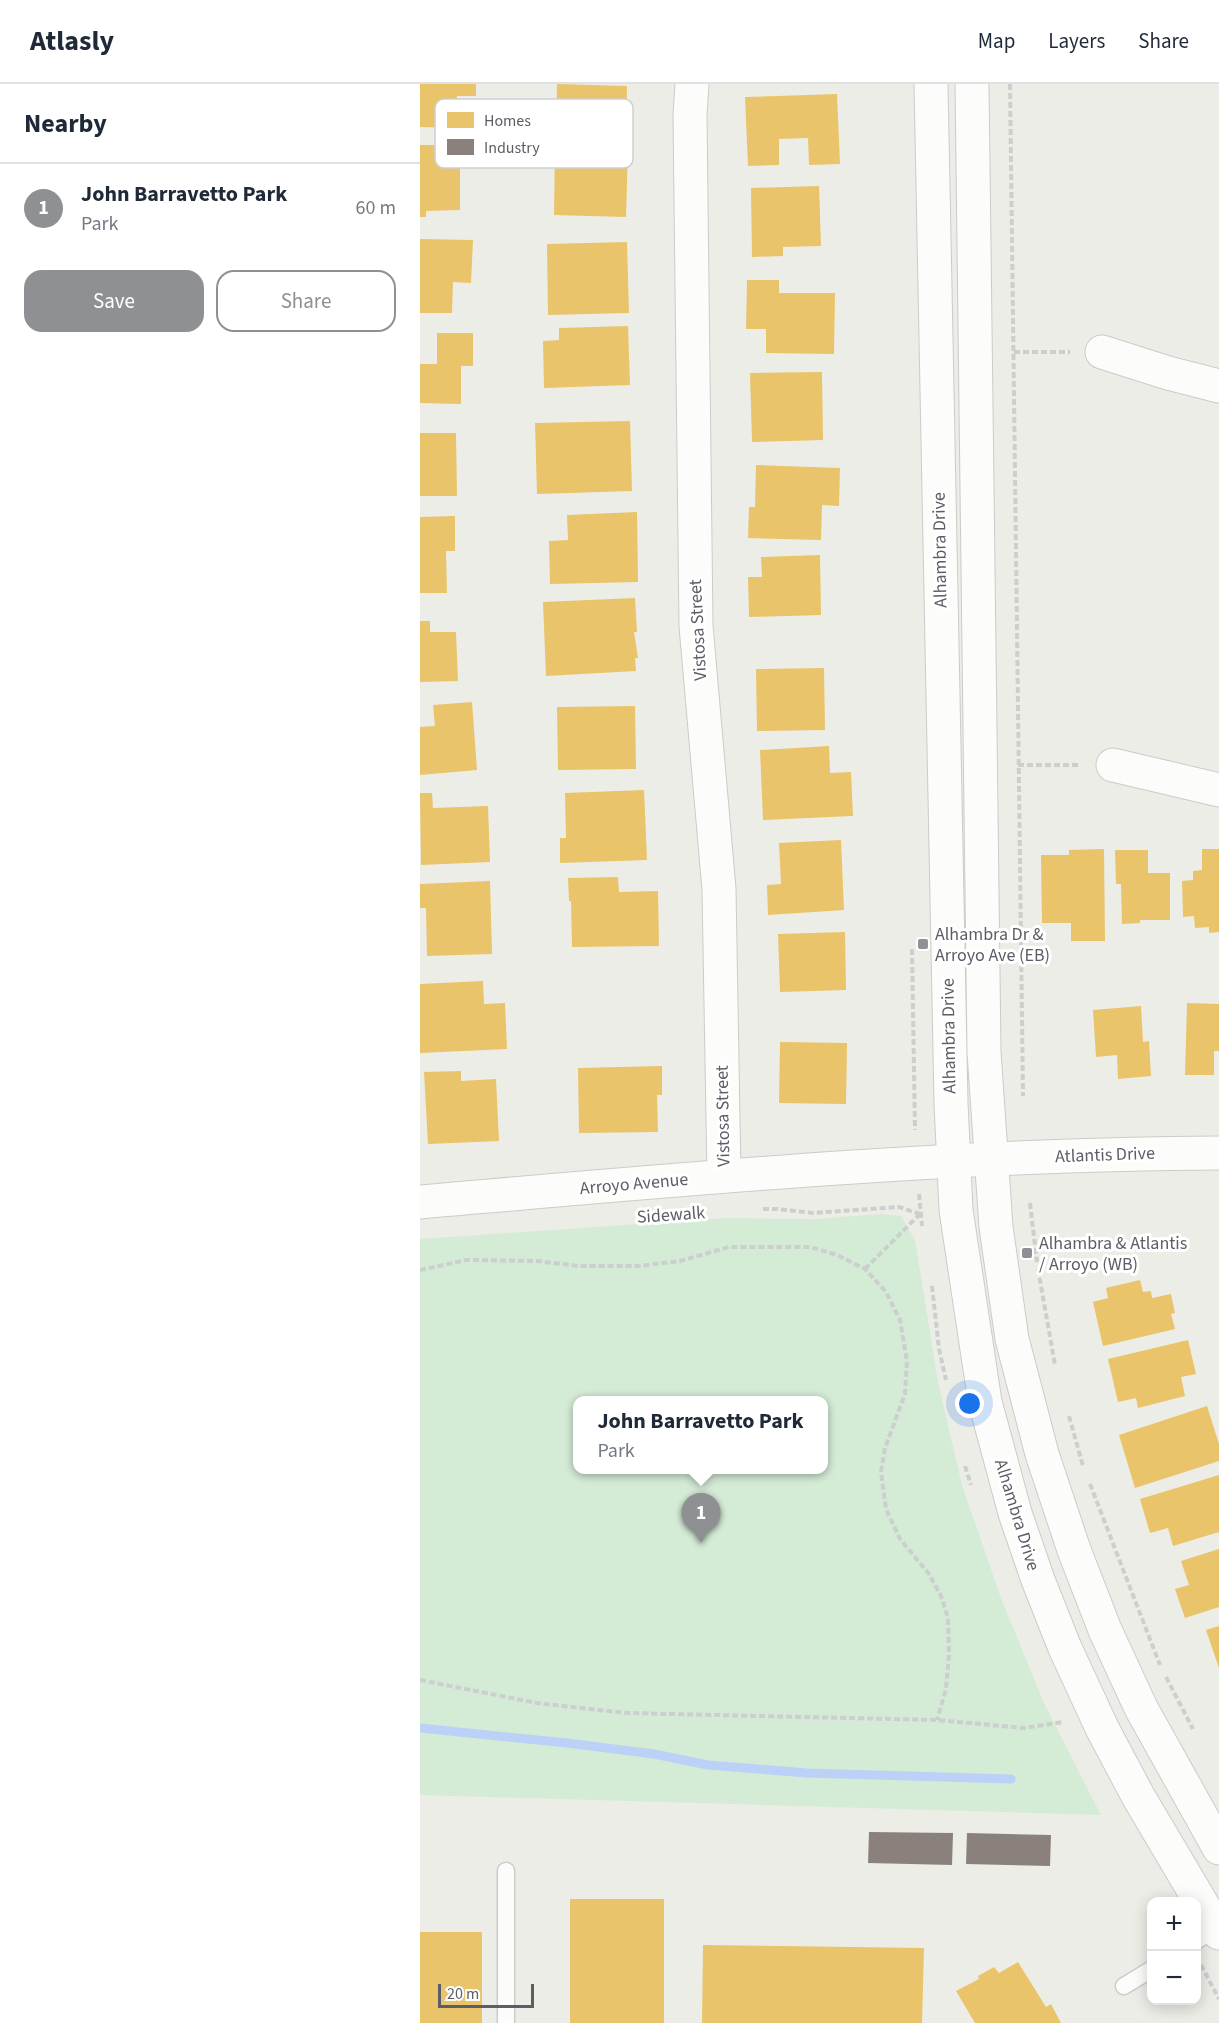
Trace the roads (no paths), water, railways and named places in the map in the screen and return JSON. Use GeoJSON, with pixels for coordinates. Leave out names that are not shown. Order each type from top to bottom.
{"type":"FeatureCollection","features":[{"type":"Feature","properties":{"kind":"main road","name":"Vistosa Street"},"geometry":{"type":"LineString","coordinates":[[692,84],[690,114],[696,626],[719,889],[724,1176]]}},
{"type":"Feature","properties":{"kind":"main road","name":"Alhambra Drive"},"geometry":{"type":"LineString","coordinates":[[931,84],[950,1092],[956,1210],[985,1402],[1015,1513],[1065,1648],[1102,1728],[1213,1932]]}},
{"type":"Feature","properties":{"kind":"main road","name":"Alhambra Drive"},"geometry":{"type":"LineString","coordinates":[[972,84],[984,1052],[996,1227],[1012,1339],[1045,1464],[1074,1550],[1109,1640],[1141,1708],[1219,1848]]}},
{"type":"Feature","properties":{"kind":"main road"},"geometry":{"type":"LineString","coordinates":[[1102,352],[1219,386]]}},
{"type":"Feature","properties":{"kind":"main road"},"geometry":{"type":"LineString","coordinates":[[1113,765],[1219,790]]}},
{"type":"Feature","properties":{"kind":"main road","name":"Atlantis Drive"},"geometry":{"type":"LineString","coordinates":[[991,1159],[1105,1153],[1219,1153]]}},
{"type":"Feature","properties":{"kind":"main road","name":"Arroyo Avenue"},"geometry":{"type":"LineString","coordinates":[[420,1202],[724,1176],[991,1159]]}},
{"type":"Feature","properties":{"kind":"lane"},"geometry":{"type":"LineString","coordinates":[[506,1871],[506,2023]]}},
{"type":"Feature","properties":{"kind":"lane"},"geometry":{"type":"LineString","coordinates":[[1124,1986],[1147,1972]]}},
{"type":"Feature","properties":{"kind":"waterway"},"geometry":{"type":"LineString","coordinates":[[420,1728],[654,1754],[708,1765],[807,1773],[1011,1779]]}},
{"type":"Feature","properties":{"kind":"place","name":"Alhambra Dr & Arroyo Ave (EB)"},"geometry":{"type":"Point","coordinates":[923,944]}},
{"type":"Feature","properties":{"kind":"place","name":"Alhambra & Atlantis / Arroyo (WB)"},"geometry":{"type":"Point","coordinates":[1027,1253]}},
{"type":"Feature","properties":{"kind":"place","name":"John Barravetto Park"},"geometry":{"type":"Point","coordinates":[701,1543]}}]}
